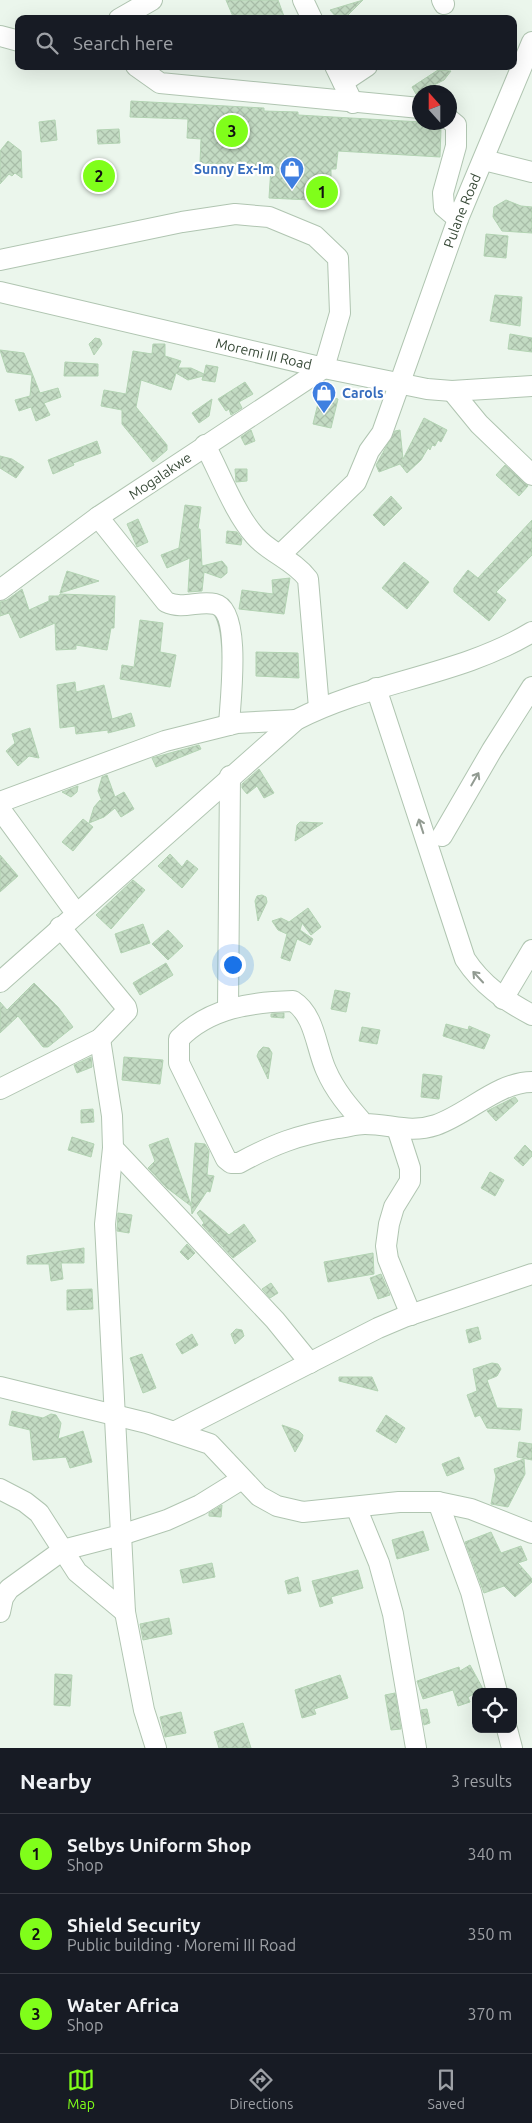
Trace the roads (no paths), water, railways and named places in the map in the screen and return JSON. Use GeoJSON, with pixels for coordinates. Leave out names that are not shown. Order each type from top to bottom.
{"type":"FeatureCollection","features":[{"type":"Feature","properties":{"kind":"street"},"geometry":{"type":"LineString","coordinates":[[126,15],[152,0]]}},
{"type":"Feature","properties":{"kind":"street"},"geometry":{"type":"LineString","coordinates":[[303,0],[310,15]]}},
{"type":"Feature","properties":{"kind":"street"},"geometry":{"type":"LineString","coordinates":[[0,36],[15,40]]}},
{"type":"Feature","properties":{"kind":"street","name":"Pulane Road"},"geometry":{"type":"LineString","coordinates":[[281,554],[356,482],[369,451],[382,433],[458,219],[532,42]]}},
{"type":"Feature","properties":{"kind":"street"},"geometry":{"type":"LineString","coordinates":[[142,70],[160,83],[229,88],[353,103],[412,107]]}},
{"type":"Feature","properties":{"kind":"street"},"geometry":{"type":"LineString","coordinates":[[353,70],[339,74],[353,103]]}},
{"type":"Feature","properties":{"kind":"street"},"geometry":{"type":"LineString","coordinates":[[456,130],[456,146],[443,193],[444,207],[458,219]]}},
{"type":"Feature","properties":{"kind":"street"},"geometry":{"type":"LineString","coordinates":[[484,160],[532,172]]}},
{"type":"Feature","properties":{"kind":"street"},"geometry":{"type":"LineString","coordinates":[[0,260],[182,222],[235,214],[269,217],[315,236],[338,258],[340,312],[324,368]]}},
{"type":"Feature","properties":{"kind":"street","name":"Moremi III Road"},"geometry":{"type":"LineString","coordinates":[[0,292],[324,368],[427,389],[452,391],[532,386]]}},
{"type":"Feature","properties":{"kind":"street","name":"Mogalakwe"},"geometry":{"type":"LineString","coordinates":[[0,590],[98,517],[324,368]]}},
{"type":"Feature","properties":{"kind":"street"},"geometry":{"type":"LineString","coordinates":[[452,391],[485,430],[532,475]]}},
{"type":"Feature","properties":{"kind":"street"},"geometry":{"type":"LineString","coordinates":[[205,445],[246,524],[256,537],[301,569],[308,579],[319,708]]}},
{"type":"Feature","properties":{"kind":"street"},"geometry":{"type":"LineString","coordinates":[[98,517],[166,602],[174,606],[214,603],[223,608],[229,618],[233,659],[229,725]]}},
{"type":"Feature","properties":{"kind":"street"},"geometry":{"type":"LineString","coordinates":[[0,982],[230,776],[296,720],[319,708],[376,688],[475,660],[508,646],[532,632]]}},
{"type":"Feature","properties":{"kind":"street"},"geometry":{"type":"LineString","coordinates":[[442,836],[492,750],[532,687]]}},
{"type":"Feature","properties":{"kind":"street"},"geometry":{"type":"LineString","coordinates":[[376,688],[465,959],[476,976],[503,1000],[532,1015]]}},
{"type":"Feature","properties":{"kind":"street"},"geometry":{"type":"LineString","coordinates":[[0,802],[165,741],[229,725],[296,720]]}},
{"type":"Feature","properties":{"kind":"street"},"geometry":{"type":"LineString","coordinates":[[228,1009],[230,776]]}},
{"type":"Feature","properties":{"kind":"street"},"geometry":{"type":"LineString","coordinates":[[0,809],[76,913]]}},
{"type":"Feature","properties":{"kind":"street"},"geometry":{"type":"LineString","coordinates":[[0,1088],[100,1038],[125,1015],[126,1007],[60,927]]}},
{"type":"Feature","properties":{"kind":"street"},"geometry":{"type":"LineString","coordinates":[[503,1000],[532,950]]}},
{"type":"Feature","properties":{"kind":"street"},"geometry":{"type":"LineString","coordinates":[[364,1124],[340,1098],[326,1070],[310,1023],[297,1004],[293,1002],[272,1002],[228,1009],[192,1025],[179,1039],[179,1063],[228,1161],[239,1163],[274,1144],[308,1133],[364,1124],[418,1130],[461,1114],[502,1090],[520,1082],[532,1082]]}},
{"type":"Feature","properties":{"kind":"street"},"geometry":{"type":"LineString","coordinates":[[100,1038],[112,1116],[113,1148],[105,1224],[125,1612],[144,1710],[156,1748]]}},
{"type":"Feature","properties":{"kind":"street"},"geometry":{"type":"LineString","coordinates":[[397,1128],[410,1168],[410,1182],[394,1207],[386,1246],[388,1259],[411,1314]]}},
{"type":"Feature","properties":{"kind":"street"},"geometry":{"type":"LineString","coordinates":[[113,1148],[275,1320],[310,1363]]}},
{"type":"Feature","properties":{"kind":"street"},"geometry":{"type":"LineString","coordinates":[[176,1431],[378,1328],[411,1314],[532,1274]]}},
{"type":"Feature","properties":{"kind":"street"},"geometry":{"type":"LineString","coordinates":[[0,1387],[176,1431],[210,1444],[259,1496],[277,1506],[303,1512],[399,1502],[438,1502],[471,1509],[532,1532]]}},
{"type":"Feature","properties":{"kind":"street"},"geometry":{"type":"LineString","coordinates":[[0,1612],[3,1598],[9,1589],[63,1550],[121,1536],[167,1520],[200,1505],[242,1479]]}},
{"type":"Feature","properties":{"kind":"street"},"geometry":{"type":"LineString","coordinates":[[0,1489],[26,1502],[39,1512],[77,1572],[125,1612]]}},
{"type":"Feature","properties":{"kind":"street"},"geometry":{"type":"LineString","coordinates":[[438,1502],[471,1592],[495,1688]]}},
{"type":"Feature","properties":{"kind":"street"},"geometry":{"type":"LineString","coordinates":[[356,1507],[379,1562],[389,1598],[416,1748]]}},
{"type":"Feature","properties":{"kind":"street"},"geometry":{"type":"LineString","coordinates":[[508,1733],[512,1748]]}},
{"type":"Feature","properties":{"kind":"place","name":"Water Africa"},"geometry":{"type":"Point","coordinates":[232,131]}},
{"type":"Feature","properties":{"kind":"place","name":"Shield Security"},"geometry":{"type":"Point","coordinates":[99,176]}},
{"type":"Feature","properties":{"kind":"place","name":"Sunny Ex-Im"},"geometry":{"type":"Point","coordinates":[292,190]}},
{"type":"Feature","properties":{"kind":"place","name":"Selbys Uniform Shop"},"geometry":{"type":"Point","coordinates":[322,192]}},
{"type":"Feature","properties":{"kind":"place","name":"Carols"},"geometry":{"type":"Point","coordinates":[324,414]}}]}
